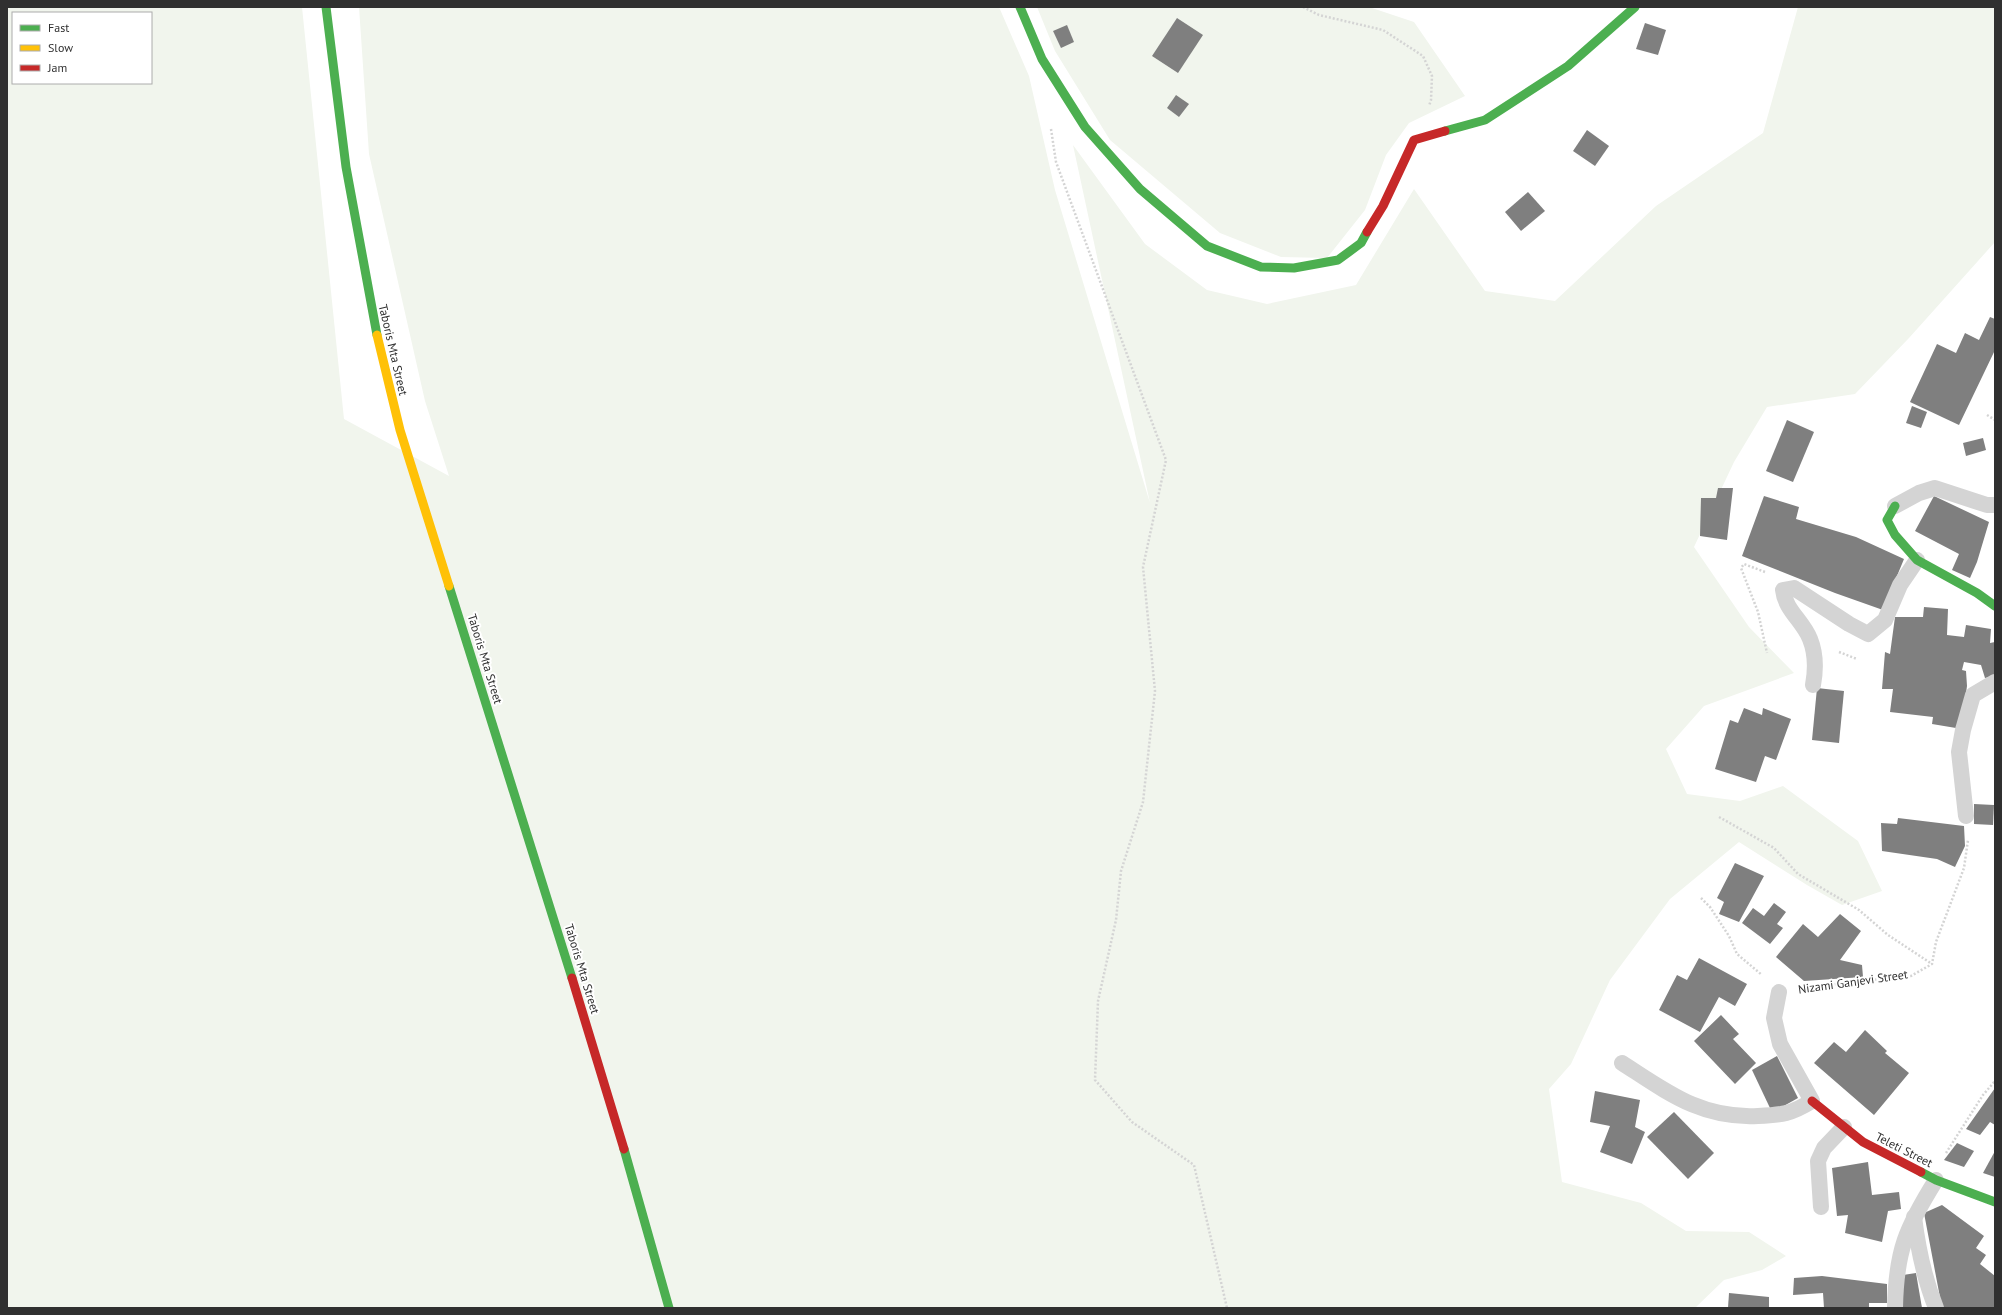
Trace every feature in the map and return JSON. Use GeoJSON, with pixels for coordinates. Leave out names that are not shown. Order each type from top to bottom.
{"type":"FeatureCollection","features":[{"type":"Feature","properties":{"kind":"main road","name":"Taboris Mta Street"},"geometry":{"type":"LineString","coordinates":[[326,7],[334,87],[354,224],[367,294],[400,430],[608,1093],[669,1308]]}},
{"type":"Feature","properties":{"kind":"main road"},"geometry":{"type":"LineString","coordinates":[[1020,7],[1042,59],[1085,127],[1140,189],[1207,246],[1261,267],[1294,268],[1338,260],[1362,243],[1383,206],[1414,140],[1485,120],[1568,66],[1635,7]]}},
{"type":"Feature","properties":{"kind":"main road"},"geometry":{"type":"LineString","coordinates":[[1895,506],[1887,520],[1895,535],[1917,560],[1977,593],[1995,606]]}},
{"type":"Feature","properties":{"kind":"main road","name":"Teleti Street"},"geometry":{"type":"LineString","coordinates":[[1812,1101],[1863,1142],[1936,1180],[1995,1202]]}},
{"type":"Feature","properties":{"kind":"lane"},"geometry":{"type":"LineString","coordinates":[[1895,506],[1919,493],[1935,488],[1987,505],[1995,504]]}},
{"type":"Feature","properties":{"kind":"lane"},"geometry":{"type":"LineString","coordinates":[[1813,685],[1817,667],[1810,638],[1784,599],[1783,590],[1794,588],[1849,624],[1868,634],[1885,620],[1900,584],[1917,560]]}},
{"type":"Feature","properties":{"kind":"lane"},"geometry":{"type":"LineString","coordinates":[[1966,816],[1959,752],[1963,730],[1973,695],[1995,682]]}},
{"type":"Feature","properties":{"kind":"lane"},"geometry":{"type":"LineString","coordinates":[[1622,1063],[1675,1097],[1703,1110],[1742,1117],[1778,1115],[1795,1111],[1812,1101],[1780,1044],[1774,1018],[1779,992]]}},
{"type":"Feature","properties":{"kind":"lane"},"geometry":{"type":"LineString","coordinates":[[1821,1207],[1818,1162],[1824,1148],[1844,1127]]}},
{"type":"Feature","properties":{"kind":"lane"},"geometry":{"type":"LineString","coordinates":[[1895,1308],[1895,1277],[1901,1246],[1914,1215],[1936,1180]]}},
{"type":"Feature","properties":{"kind":"lane"},"geometry":{"type":"LineString","coordinates":[[1914,1215],[1927,1285],[1936,1308]]}},
{"type":"Feature","properties":{"kind":"path"},"geometry":{"type":"LineString","coordinates":[[1303,7],[1319,15],[1383,30],[1423,56],[1432,76],[1431,100],[1414,140]]}},
{"type":"Feature","properties":{"kind":"path"},"geometry":{"type":"LineString","coordinates":[[1051,124],[1056,162],[1166,460],[1143,567],[1155,691],[1143,802],[1121,871],[1116,920],[1098,1001],[1095,1080],[1132,1122],[1194,1165],[1227,1308]]}},
{"type":"Feature","properties":{"kind":"path"},"geometry":{"type":"LineString","coordinates":[[1987,415],[1995,420]]}},
{"type":"Feature","properties":{"kind":"path"},"geometry":{"type":"LineString","coordinates":[[1719,817],[1774,848],[1798,874],[1859,910],[1888,935],[1932,964],[1936,942],[1964,868],[1969,834],[1966,816]]}},
{"type":"Feature","properties":{"kind":"path"},"geometry":{"type":"LineString","coordinates":[[1701,898],[1710,907],[1729,936],[1737,954],[1772,982],[1779,992]]}},
{"type":"Feature","properties":{"kind":"path","name":"Nizami Ganjevi Street"},"geometry":{"type":"LineString","coordinates":[[1779,992],[1911,976],[1932,964]]}},
{"type":"Feature","properties":{"kind":"path"},"geometry":{"type":"LineString","coordinates":[[1936,1180],[1943,1159],[1983,1096],[1995,1081]]}},
{"type":"Feature","properties":{"kind":"shaded area"},"geometry":{"type":"Polygon","coordinates":[[[7,7],[302,7],[344,419],[449,476],[425,401],[369,154],[359,7],[999,7],[1029,76],[1055,190],[1150,503],[1073,145],[1145,244],[1207,290],[1267,304],[1356,285],[1414,189],[1485,291],[1555,301],[1656,206],[1763,133],[1798,7],[1995,7],[1995,242],[1909,338],[1855,394],[1767,407],[1734,462],[1694,547],[1749,627],[1794,673],[1704,706],[1666,749],[1687,794],[1740,801],[1783,786],[1858,841],[1882,891],[1842,905],[1807,885],[1739,842],[1670,899],[1610,980],[1571,1064],[1549,1089],[1562,1182],[1641,1203],[1686,1231],[1749,1232],[1786,1256],[1762,1270],[1724,1280],[1695,1308],[7,1308],[7,7]]]}},
{"type":"Feature","properties":{"kind":"shaded area"},"geometry":{"type":"Polygon","coordinates":[[[1037,7],[1369,7],[1414,22],[1465,96],[1409,123],[1386,155],[1365,210],[1327,258],[1281,257],[1220,233],[1110,140],[1055,51],[1037,7]]]}},
{"type":"Feature","properties":{"kind":"building"},"geometry":{"type":"Polygon","coordinates":[[[1177,18],[1203,35],[1178,73],[1152,56],[1177,18]]]}},
{"type":"Feature","properties":{"kind":"building"},"geometry":{"type":"Polygon","coordinates":[[[1645,23],[1666,30],[1658,55],[1636,49],[1645,23]]]}},
{"type":"Feature","properties":{"kind":"building"},"geometry":{"type":"Polygon","coordinates":[[[1067,25],[1074,42],[1061,48],[1053,31],[1067,25]]]}},
{"type":"Feature","properties":{"kind":"building"},"geometry":{"type":"Polygon","coordinates":[[[1176,95],[1189,104],[1179,117],[1167,108],[1176,95]]]}},
{"type":"Feature","properties":{"kind":"building"},"geometry":{"type":"Polygon","coordinates":[[[1587,130],[1609,146],[1595,166],[1573,151],[1587,130]]]}},
{"type":"Feature","properties":{"kind":"building"},"geometry":{"type":"Polygon","coordinates":[[[1528,192],[1545,211],[1521,231],[1505,212],[1528,192]]]}},
{"type":"Feature","properties":{"kind":"building"},"geometry":{"type":"Polygon","coordinates":[[[1990,317],[1995,319],[1995,350],[1959,425],[1910,402],[1937,344],[1956,353],[1965,333],[1979,340],[1990,317]]]}},
{"type":"Feature","properties":{"kind":"building"},"geometry":{"type":"Polygon","coordinates":[[[1912,406],[1927,412],[1921,428],[1906,423],[1912,406]]]}},
{"type":"Feature","properties":{"kind":"building"},"geometry":{"type":"Polygon","coordinates":[[[1787,420],[1814,432],[1793,482],[1766,471],[1787,420]]]}},
{"type":"Feature","properties":{"kind":"building"},"geometry":{"type":"Polygon","coordinates":[[[1983,438],[1986,450],[1966,456],[1963,443],[1983,438]]]}},
{"type":"Feature","properties":{"kind":"building"},"geometry":{"type":"Polygon","coordinates":[[[1718,488],[1733,488],[1727,540],[1700,536],[1701,498],[1716,498],[1718,488]]]}},
{"type":"Feature","properties":{"kind":"building"},"geometry":{"type":"Polygon","coordinates":[[[1764,496],[1799,507],[1796,519],[1856,537],[1904,559],[1883,610],[1835,593],[1742,556],[1764,496]]]}},
{"type":"Feature","properties":{"kind":"building"},"geometry":{"type":"Polygon","coordinates":[[[1934,496],[1989,522],[1977,562],[1970,578],[1952,570],[1959,554],[1915,531],[1934,496]]]}},
{"type":"Feature","properties":{"kind":"building"},"geometry":{"type":"Polygon","coordinates":[[[1924,607],[1948,609],[1947,635],[1964,637],[1966,625],[1991,629],[1990,643],[1995,642],[1995,676],[1985,678],[1981,665],[1964,662],[1962,670],[1966,671],[1967,686],[1964,707],[1956,728],[1932,724],[1933,717],[1890,712],[1893,689],[1882,689],[1885,652],[1890,654],[1895,617],[1923,617],[1924,607]]]}},
{"type":"Feature","properties":{"kind":"building"},"geometry":{"type":"Polygon","coordinates":[[[1817,688],[1844,691],[1839,743],[1812,740],[1817,688]]]}},
{"type":"Feature","properties":{"kind":"building"},"geometry":{"type":"Polygon","coordinates":[[[1744,708],[1762,715],[1763,708],[1791,719],[1776,760],[1765,756],[1756,782],[1715,769],[1730,720],[1738,723],[1744,708]]]}},
{"type":"Feature","properties":{"kind":"building"},"geometry":{"type":"Polygon","coordinates":[[[1974,804],[1994,805],[1993,825],[1974,824],[1974,804]]]}},
{"type":"Feature","properties":{"kind":"building"},"geometry":{"type":"Polygon","coordinates":[[[1898,818],[1964,826],[1965,846],[1955,867],[1937,859],[1882,851],[1881,823],[1897,824],[1898,818]]]}},
{"type":"Feature","properties":{"kind":"building"},"geometry":{"type":"Polygon","coordinates":[[[1735,863],[1764,876],[1739,922],[1719,914],[1724,902],[1717,898],[1735,863]]]}},
{"type":"Feature","properties":{"kind":"building"},"geometry":{"type":"Polygon","coordinates":[[[1774,903],[1786,912],[1777,924],[1783,928],[1770,944],[1742,923],[1753,908],[1764,916],[1774,903]]]}},
{"type":"Feature","properties":{"kind":"building"},"geometry":{"type":"Polygon","coordinates":[[[1840,914],[1861,931],[1840,960],[1862,965],[1863,977],[1804,981],[1776,957],[1803,924],[1818,937],[1840,914]]]}},
{"type":"Feature","properties":{"kind":"building"},"geometry":{"type":"Polygon","coordinates":[[[1699,958],[1747,984],[1735,1006],[1719,997],[1700,1032],[1659,1010],[1677,975],[1687,980],[1699,958]]]}},
{"type":"Feature","properties":{"kind":"building"},"geometry":{"type":"Polygon","coordinates":[[[1721,1015],[1739,1034],[1733,1039],[1756,1063],[1735,1084],[1694,1041],[1721,1015]]]}},
{"type":"Feature","properties":{"kind":"building"},"geometry":{"type":"Polygon","coordinates":[[[1865,1030],[1887,1051],[1885,1053],[1909,1073],[1874,1115],[1814,1063],[1834,1042],[1846,1052],[1865,1030]]]}},
{"type":"Feature","properties":{"kind":"building"},"geometry":{"type":"Polygon","coordinates":[[[1777,1056],[1798,1098],[1782,1107],[1770,1108],[1752,1070],[1777,1056]]]}},
{"type":"Feature","properties":{"kind":"building"},"geometry":{"type":"Polygon","coordinates":[[[1995,1088],[1995,1125],[1990,1122],[1980,1135],[1966,1129],[1995,1088]]]}},
{"type":"Feature","properties":{"kind":"building"},"geometry":{"type":"Polygon","coordinates":[[[1595,1091],[1640,1100],[1635,1127],[1645,1132],[1632,1164],[1600,1152],[1610,1126],[1590,1122],[1595,1091]]]}},
{"type":"Feature","properties":{"kind":"building"},"geometry":{"type":"Polygon","coordinates":[[[1674,1112],[1714,1153],[1688,1179],[1647,1137],[1674,1112]]]}},
{"type":"Feature","properties":{"kind":"building"},"geometry":{"type":"Polygon","coordinates":[[[1957,1143],[1974,1151],[1964,1167],[1944,1160],[1957,1143]]]}},
{"type":"Feature","properties":{"kind":"building"},"geometry":{"type":"Polygon","coordinates":[[[1995,1151],[1995,1177],[1983,1173],[1995,1151]]]}},
{"type":"Feature","properties":{"kind":"building"},"geometry":{"type":"Polygon","coordinates":[[[1868,1162],[1872,1195],[1899,1192],[1901,1209],[1888,1211],[1882,1242],[1845,1233],[1848,1215],[1837,1216],[1832,1168],[1868,1162]]]}},
{"type":"Feature","properties":{"kind":"building"},"geometry":{"type":"Polygon","coordinates":[[[1942,1205],[1984,1236],[1976,1248],[1986,1255],[1980,1264],[1995,1276],[1995,1308],[1942,1308],[1924,1213],[1942,1205]]]}},
{"type":"Feature","properties":{"kind":"building"},"geometry":{"type":"Polygon","coordinates":[[[1916,1273],[1922,1308],[1902,1308],[1903,1275],[1916,1273]]]}},
{"type":"Feature","properties":{"kind":"building"},"geometry":{"type":"Polygon","coordinates":[[[1822,1276],[1887,1284],[1887,1303],[1869,1303],[1869,1308],[1824,1308],[1823,1293],[1793,1295],[1794,1278],[1822,1276]]]}},
{"type":"Feature","properties":{"kind":"building"},"geometry":{"type":"Polygon","coordinates":[[[1729,1293],[1769,1297],[1769,1308],[1728,1308],[1729,1293]]]}},
{"type":"Feature","properties":{"kind":"traffic: fast"},"geometry":{"type":"LineString","coordinates":[[326,7],[346,167],[377,335]]}},
{"type":"Feature","properties":{"kind":"traffic: fast"},"geometry":{"type":"LineString","coordinates":[[1020,7],[1042,59],[1085,127],[1140,189],[1207,246],[1261,267],[1294,268],[1338,260],[1361,243],[1367,232]]}},
{"type":"Feature","properties":{"kind":"traffic: fast"},"geometry":{"type":"LineString","coordinates":[[1445,131],[1485,120],[1568,66],[1635,7]]}},
{"type":"Feature","properties":{"kind":"traffic: fast"},"geometry":{"type":"LineString","coordinates":[[1895,506],[1887,520],[1895,535],[1917,560],[1977,593],[1995,606]]}},
{"type":"Feature","properties":{"kind":"traffic: fast"},"geometry":{"type":"LineString","coordinates":[[449,586],[572,978]]}},
{"type":"Feature","properties":{"kind":"traffic: fast"},"geometry":{"type":"LineString","coordinates":[[624,1149],[669,1308]]}},
{"type":"Feature","properties":{"kind":"traffic: fast"},"geometry":{"type":"LineString","coordinates":[[1921,1172],[1936,1180],[1995,1202]]}},
{"type":"Feature","properties":{"kind":"traffic: slow"},"geometry":{"type":"LineString","coordinates":[[377,335],[400,430],[449,586]]}},
{"type":"Feature","properties":{"kind":"traffic: jam"},"geometry":{"type":"LineString","coordinates":[[1367,232],[1383,206],[1414,140],[1445,131]]}},
{"type":"Feature","properties":{"kind":"traffic: jam"},"geometry":{"type":"LineString","coordinates":[[572,978],[624,1149]]}},
{"type":"Feature","properties":{"kind":"traffic: jam"},"geometry":{"type":"LineString","coordinates":[[1812,1101],[1863,1142],[1921,1172]]}}]}
